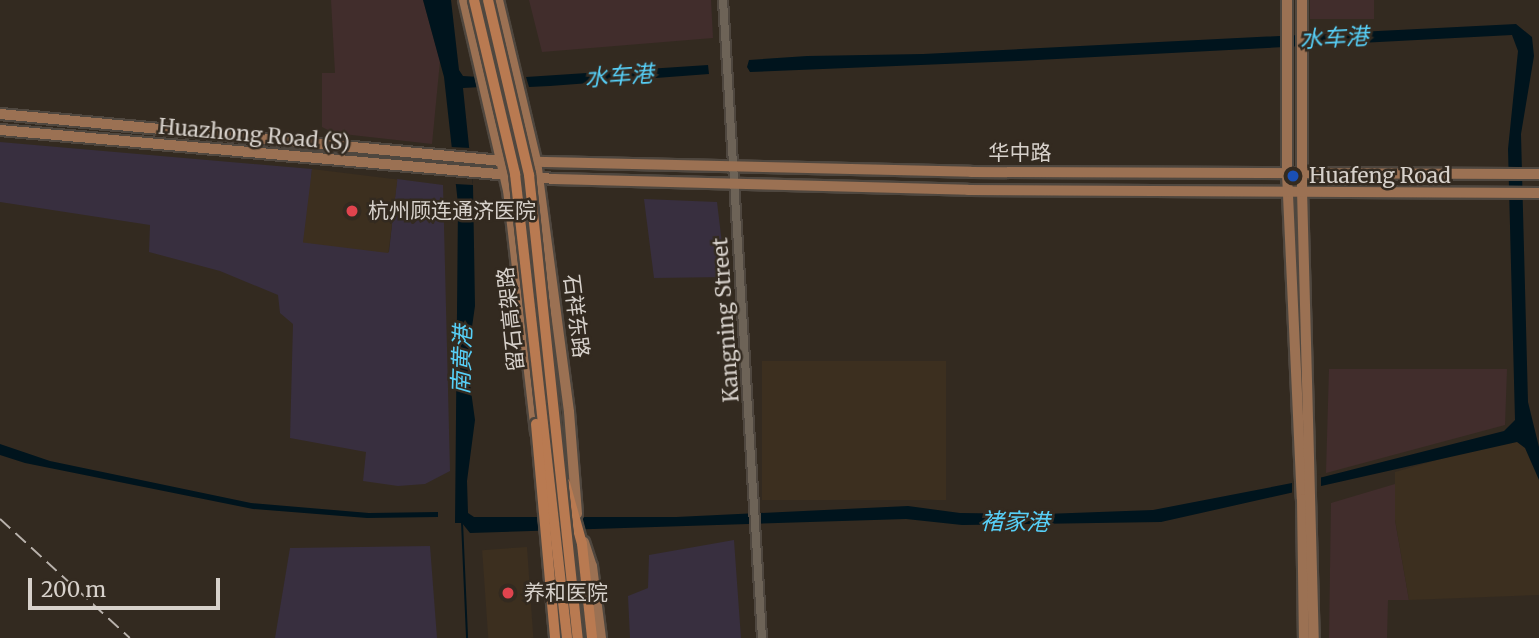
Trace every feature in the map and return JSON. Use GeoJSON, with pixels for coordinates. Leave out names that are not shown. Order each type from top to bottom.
{"type":"FeatureCollection","features":[{"type":"Feature","properties":{"kind":"highway","name":"留石高架路"},"geometry":{"type":"LineString","coordinates":[[474,0],[515,174],[567,638]]}},
{"type":"Feature","properties":{"kind":"highway","name":"留石高架路"},"geometry":{"type":"LineString","coordinates":[[488,0],[529,175],[579,638]]}},
{"type":"Feature","properties":{"kind":"highway"},"geometry":{"type":"LineString","coordinates":[[533,348],[538,479],[555,638]]}},
{"type":"Feature","properties":{"kind":"highway"},"geometry":{"type":"LineString","coordinates":[[558,458],[582,544],[592,638]]}},
{"type":"Feature","properties":{"kind":"main road"},"geometry":{"type":"LineString","coordinates":[[464,0],[505,177],[546,531],[555,638]]}},
{"type":"Feature","properties":{"kind":"main road","name":"石祥东路"},"geometry":{"type":"LineString","coordinates":[[498,0],[536,161],[569,412],[577,514],[580,531],[593,566],[601,638]]}},
{"type":"Feature","properties":{"kind":"main road"},"geometry":{"type":"LineString","coordinates":[[1287,0],[1287,173],[1314,638]]}},
{"type":"Feature","properties":{"kind":"main road"},"geometry":{"type":"LineString","coordinates":[[1302,0],[1306,475]]}},
{"type":"Feature","properties":{"kind":"main road","name":"Huazhong Road (S)"},"geometry":{"type":"LineString","coordinates":[[0,114],[502,161]]}},
{"type":"Feature","properties":{"kind":"main road","name":"Huazhong Road (S)"},"geometry":{"type":"LineString","coordinates":[[0,130],[505,177]]}},
{"type":"Feature","properties":{"kind":"main road","name":"华中路"},"geometry":{"type":"LineString","coordinates":[[502,161],[732,167],[1534,173]]}},
{"type":"Feature","properties":{"kind":"main road","name":"华中路"},"geometry":{"type":"LineString","coordinates":[[505,177],[733,184],[1534,193]]}},
{"type":"Feature","properties":{"kind":"main road"},"geometry":{"type":"LineString","coordinates":[[1304,638],[1307,499]]}},
{"type":"Feature","properties":{"kind":"street","name":"Kangning Street"},"geometry":{"type":"LineString","coordinates":[[723,0],[762,638]]}},
{"type":"Feature","properties":{"kind":"shaded area"},"geometry":{"type":"Polygon","coordinates":[[[331,0],[423,0],[440,61],[432,144],[334,133],[322,127],[322,73],[335,73],[331,0]]]}},
{"type":"Feature","properties":{"kind":"shaded area"},"geometry":{"type":"Polygon","coordinates":[[[529,0],[711,0],[713,38],[542,52],[529,0]]]}},
{"type":"Feature","properties":{"kind":"shaded area"},"geometry":{"type":"Polygon","coordinates":[[[1310,0],[1374,0],[1374,19],[1310,19],[1310,0]]]}},
{"type":"Feature","properties":{"kind":"shaded area"},"geometry":{"type":"Polygon","coordinates":[[[0,142],[312,169],[308,242],[389,252],[397,179],[443,185],[450,471],[425,484],[398,486],[363,481],[366,452],[290,438],[293,324],[280,313],[278,295],[220,271],[149,252],[150,225],[0,202],[0,142]]]}},
{"type":"Feature","properties":{"kind":"shaded area","name":"杭州顾连通济医院"},"geometry":{"type":"Polygon","coordinates":[[[312,169],[397,179],[388,253],[303,242],[312,169]]]}},
{"type":"Feature","properties":{"kind":"shaded area"},"geometry":{"type":"Polygon","coordinates":[[[644,199],[717,202],[726,277],[654,278],[644,199]]]}},
{"type":"Feature","properties":{"kind":"shaded area"},"geometry":{"type":"Polygon","coordinates":[[[762,361],[946,361],[946,500],[762,500],[762,361]]]}},
{"type":"Feature","properties":{"kind":"shaded area"},"geometry":{"type":"Polygon","coordinates":[[[1329,369],[1507,369],[1505,425],[1326,473],[1329,369]]]}},
{"type":"Feature","properties":{"kind":"shaded area"},"geometry":{"type":"Polygon","coordinates":[[[1514,438],[1526,444],[1539,474],[1539,595],[1409,600],[1395,520],[1395,472],[1514,438]]]}},
{"type":"Feature","properties":{"kind":"shaded area"},"geometry":{"type":"Polygon","coordinates":[[[1395,484],[1395,520],[1409,600],[1388,600],[1387,638],[1329,638],[1331,503],[1395,484]]]}},
{"type":"Feature","properties":{"kind":"shaded area"},"geometry":{"type":"Polygon","coordinates":[[[734,540],[741,638],[630,638],[628,596],[648,588],[649,555],[734,540]]]}},
{"type":"Feature","properties":{"kind":"shaded area"},"geometry":{"type":"Polygon","coordinates":[[[430,546],[437,638],[275,638],[290,548],[430,546]]]}},
{"type":"Feature","properties":{"kind":"shaded area","name":"养和医院"},"geometry":{"type":"Polygon","coordinates":[[[527,547],[533,638],[488,638],[482,550],[527,547]]]}},
{"type":"Feature","properties":{"kind":"water"},"geometry":{"type":"Polygon","coordinates":[[[423,0],[451,0],[459,70],[463,76],[479,77],[481,87],[463,88],[473,185],[475,306],[467,362],[475,420],[467,481],[468,513],[474,517],[676,517],[908,506],[960,513],[1045,514],[1153,510],[1323,477],[1504,431],[1515,420],[1508,149],[1518,51],[1512,35],[1018,61],[750,72],[747,67],[749,60],[807,56],[923,54],[1516,24],[1532,37],[1534,56],[1521,134],[1528,402],[1539,447],[1539,480],[1525,448],[1517,442],[1161,522],[962,525],[906,519],[470,533],[462,523],[455,523],[458,204],[444,77],[423,0]]]}},
{"type":"Feature","properties":{"kind":"water","name":"水车港"},"geometry":{"type":"Polygon","coordinates":[[[708,65],[709,74],[550,86],[529,87],[526,77],[708,65]]]}},
{"type":"Feature","properties":{"kind":"water"},"geometry":{"type":"Polygon","coordinates":[[[0,444],[50,461],[251,503],[369,513],[438,512],[438,517],[367,518],[253,509],[25,463],[0,455],[0,444]]]}},
{"type":"Feature","properties":{"kind":"pier"},"geometry":{"type":"Polygon","coordinates":[[[451,147],[470,148],[473,185],[455,184],[451,147]]]}},
{"type":"Feature","properties":{"kind":"pier"},"geometry":{"type":"Polygon","coordinates":[[[1321,474],[1321,492],[1292,498],[1292,479],[1321,474]]]}},
{"type":"Feature","properties":{"kind":"waterway","name":"南黄港"},"geometry":{"type":"LineString","coordinates":[[462,522],[467,638]]}},
{"type":"Feature","properties":{"kind":"railway"},"geometry":{"type":"LineString","coordinates":[[0,519],[130,638]]}},
{"type":"Feature","properties":{"kind":"place","name":"Huafeng Road"},"geometry":{"type":"Point","coordinates":[1293,176]}},
{"type":"Feature","properties":{"kind":"place","name":"杭州顾连通济医院"},"geometry":{"type":"Point","coordinates":[352,211]}},
{"type":"Feature","properties":{"kind":"place","name":"养和医院"},"geometry":{"type":"Point","coordinates":[508,593]}},
{"type":"Feature","properties":{"kind":"water label","name":"褚家港"},"geometry":{"type":"Point","coordinates":[1015,522]}}]}
